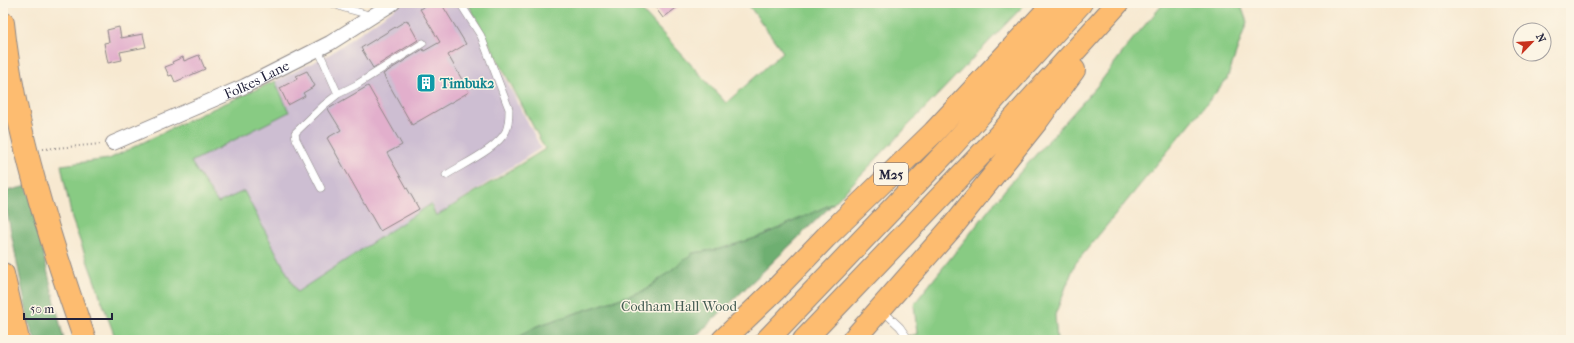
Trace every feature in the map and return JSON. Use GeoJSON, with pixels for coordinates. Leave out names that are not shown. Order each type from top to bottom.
{"type":"FeatureCollection","features":[{"type":"Feature","properties":{"kind":"highway","name":"M25"},"geometry":{"type":"LineString","coordinates":[[723,340],[776,289],[826,236],[934,132],[1054,3]]}},
{"type":"Feature","properties":{"kind":"highway","name":"M25"},"geometry":{"type":"LineString","coordinates":[[767,340],[948,150],[1081,3]]}},
{"type":"Feature","properties":{"kind":"highway"},"geometry":{"type":"LineString","coordinates":[[853,340],[953,226],[1037,121],[1059,92],[1118,3]]}},
{"type":"Feature","properties":{"kind":"highway"},"geometry":{"type":"LineString","coordinates":[[804,340],[978,158],[1118,3]]}},
{"type":"Feature","properties":{"kind":"highway"},"geometry":{"type":"LineString","coordinates":[[3,23],[14,93],[30,164],[66,286],[84,340]]}},
{"type":"Feature","properties":{"kind":"highway"},"geometry":{"type":"LineString","coordinates":[[3,274],[18,340]]}},
{"type":"Feature","properties":{"kind":"street","name":"Folkes Lane"},"geometry":{"type":"LineString","coordinates":[[112,143],[245,86],[318,49],[393,3]]}},
{"type":"Feature","properties":{"kind":"lane"},"geometry":{"type":"LineString","coordinates":[[332,3],[373,16]]}},
{"type":"Feature","properties":{"kind":"lane"},"geometry":{"type":"LineString","coordinates":[[446,175],[500,139],[505,131],[509,115],[481,36],[460,3]]}},
{"type":"Feature","properties":{"kind":"lane"},"geometry":{"type":"LineString","coordinates":[[321,188],[296,139],[295,133],[324,105],[338,94],[356,85],[423,43]]}},
{"type":"Feature","properties":{"kind":"lane"},"geometry":{"type":"LineString","coordinates":[[318,49],[338,94]]}},
{"type":"Feature","properties":{"kind":"lane"},"geometry":{"type":"LineString","coordinates":[[880,308],[900,328],[909,340]]}},
{"type":"Feature","properties":{"kind":"path"},"geometry":{"type":"LineString","coordinates":[[39,150],[112,143]]}},
{"type":"Feature","properties":{"kind":"shaded area"},"geometry":{"type":"Polygon","coordinates":[[[402,3],[467,3],[541,148],[436,216],[431,204],[297,293],[244,191],[218,203],[191,162],[289,112],[275,81],[330,54],[402,3]]]}},
{"type":"Feature","properties":{"kind":"green space"},"geometry":{"type":"Polygon","coordinates":[[[468,3],[635,3],[726,103],[783,52],[747,3],[1026,3],[834,203],[759,237],[720,249],[693,253],[646,290],[537,326],[513,340],[116,340],[72,219],[61,165],[109,159],[201,114],[275,81],[289,112],[191,162],[218,203],[244,191],[297,292],[431,204],[436,216],[545,149],[468,3]]]}},
{"type":"Feature","properties":{"kind":"green space"},"geometry":{"type":"Polygon","coordinates":[[[1164,3],[1240,3],[1247,22],[1227,79],[1075,264],[1055,315],[1057,340],[886,340],[917,334],[914,304],[1007,187],[1098,85],[1132,40],[1164,3]]]}},
{"type":"Feature","properties":{"kind":"green space"},"geometry":{"type":"Polygon","coordinates":[[[27,186],[64,340],[35,340],[29,323],[3,192],[27,186]]]}},
{"type":"Feature","properties":{"kind":"green space","name":"Codham Hall Wood"},"geometry":{"type":"Polygon","coordinates":[[[834,203],[692,340],[513,340],[537,326],[646,290],[693,253],[720,249],[759,237],[834,203]]]}},
{"type":"Feature","properties":{"kind":"building","name":"Timbuk2"},"geometry":{"type":"Polygon","coordinates":[[[429,3],[441,3],[466,44],[448,55],[469,92],[412,125],[383,74],[423,49],[424,51],[440,42],[420,9],[429,3]]]}},
{"type":"Feature","properties":{"kind":"building"},"geometry":{"type":"Polygon","coordinates":[[[652,3],[683,3],[663,18],[652,3]]]}},
{"type":"Feature","properties":{"kind":"building"},"geometry":{"type":"Polygon","coordinates":[[[407,20],[418,40],[373,68],[361,48],[407,20]]]}},
{"type":"Feature","properties":{"kind":"building"},"geometry":{"type":"Polygon","coordinates":[[[119,27],[121,38],[143,34],[146,47],[120,52],[122,60],[108,63],[104,43],[109,42],[107,30],[119,27]]]}},
{"type":"Feature","properties":{"kind":"building"},"geometry":{"type":"Polygon","coordinates":[[[199,55],[205,69],[175,82],[172,75],[169,76],[165,67],[173,64],[172,62],[183,57],[184,61],[199,55]]]}},
{"type":"Feature","properties":{"kind":"building"},"geometry":{"type":"Polygon","coordinates":[[[307,71],[315,86],[303,93],[305,96],[288,105],[280,88],[297,79],[296,76],[307,71]]]}},
{"type":"Feature","properties":{"kind":"building"},"geometry":{"type":"Polygon","coordinates":[[[368,86],[402,145],[387,153],[419,209],[380,231],[327,138],[341,130],[328,109],[368,86]]]}},
{"type":"Feature","properties":{"kind":"place","name":"Timbuk2"},"geometry":{"type":"Point","coordinates":[426,83]}}]}
